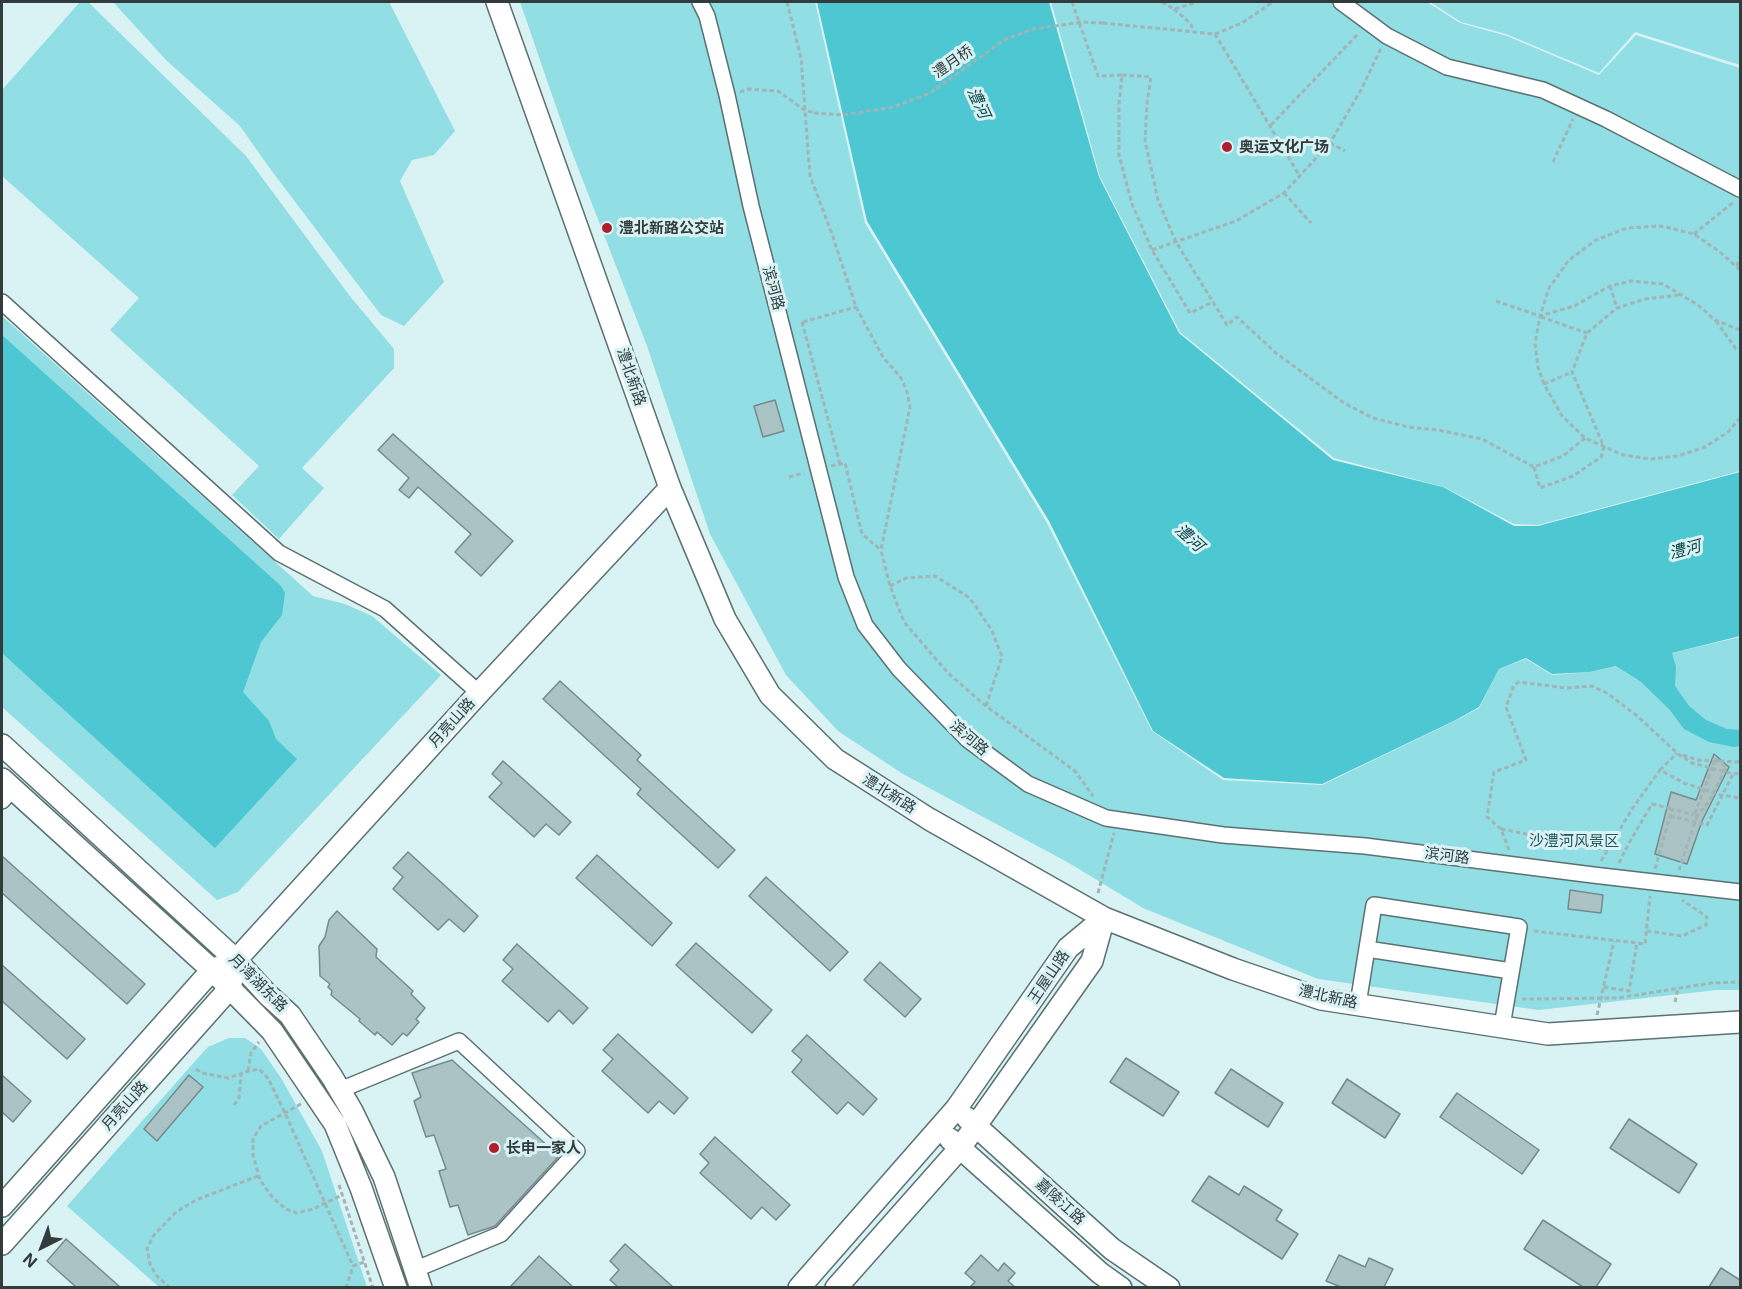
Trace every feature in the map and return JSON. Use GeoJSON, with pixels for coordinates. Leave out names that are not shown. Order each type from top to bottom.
{"type":"FeatureCollection","features":[{"type":"Feature","properties":{"kind":"street","name":"澧北新路"},"geometry":{"type":"LineString","coordinates":[[497,2],[670,488],[725,619],[770,694],[835,759],[929,819],[1098,915],[1233,969],[1321,999],[1548,1034],[1740,1023]]}},
{"type":"Feature","properties":{"kind":"street","name":"滨河路"},"geometry":{"type":"LineString","coordinates":[[700,2],[707,16],[751,206],[846,577],[865,626],[899,669],[968,740],[1028,784],[1112,819],[1222,836],[1365,846],[1740,891]]}},
{"type":"Feature","properties":{"kind":"street"},"geometry":{"type":"LineString","coordinates":[[1341,2],[1388,36],[1447,67],[1543,90],[1606,119],[1740,189]]}},
{"type":"Feature","properties":{"kind":"street"},"geometry":{"type":"LineString","coordinates":[[2,302],[279,553],[386,609],[479,693]]}},
{"type":"Feature","properties":{"kind":"street","name":"月亮山路"},"geometry":{"type":"LineString","coordinates":[[2,1206],[212,970],[236,960],[479,693],[670,488]]}},
{"type":"Feature","properties":{"kind":"street","name":"月湾湖东路"},"geometry":{"type":"LineString","coordinates":[[2,745],[236,960],[290,1015],[340,1090],[384,1177],[417,1279]]}},
{"type":"Feature","properties":{"kind":"street","name":"月湾湖东路"},"geometry":{"type":"LineString","coordinates":[[5,790],[212,970],[272,1031],[297,1065],[335,1125],[361,1188],[396,1287]]}},
{"type":"Feature","properties":{"kind":"street"},"geometry":{"type":"LineString","coordinates":[[1358,1004],[1374,905],[1519,927],[1502,1026]]}},
{"type":"Feature","properties":{"kind":"street","name":"王屋山路"},"geometry":{"type":"LineString","coordinates":[[799,1287],[956,1109],[1005,1042],[1068,948],[1098,915]]}},
{"type":"Feature","properties":{"kind":"street","name":"王屋山路"},"geometry":{"type":"LineString","coordinates":[[836,1287],[960,1148],[976,1126],[1092,961],[1098,915]]}},
{"type":"Feature","properties":{"kind":"street"},"geometry":{"type":"LineString","coordinates":[[1367,949],[1511,971]]}},
{"type":"Feature","properties":{"kind":"street","name":"月亮山路"},"geometry":{"type":"LineString","coordinates":[[2,1244],[230,988],[236,960]]}},
{"type":"Feature","properties":{"kind":"street"},"geometry":{"type":"LineString","coordinates":[[340,1090],[459,1041],[577,1151],[501,1234],[417,1279]]}},
{"type":"Feature","properties":{"kind":"street","name":"嘉陵江路"},"geometry":{"type":"LineString","coordinates":[[956,1109],[1112,1249],[1169,1287]]}},
{"type":"Feature","properties":{"kind":"street","name":"嘉陵江路"},"geometry":{"type":"LineString","coordinates":[[939,1129],[1100,1273],[1121,1287]]}},
{"type":"Feature","properties":{"kind":"path"},"geometry":{"type":"LineString","coordinates":[[788,2],[801,58],[810,176],[856,307],[883,357],[901,378],[910,407],[881,550],[890,586],[904,622],[948,673],[986,706],[1075,771],[1112,819],[1098,915]]}},
{"type":"Feature","properties":{"kind":"path"},"geometry":{"type":"LineString","coordinates":[[1072,2],[1098,76],[1150,77],[1145,141],[1158,200],[1176,242],[1227,325],[1237,317],[1284,360],[1344,403],[1373,418],[1408,427],[1438,430],[1482,439],[1534,467],[1540,488],[1573,476],[1601,457],[1604,447],[1572,372],[1587,333],[1617,308],[1645,299],[1679,295]]}},
{"type":"Feature","properties":{"kind":"path"},"geometry":{"type":"LineString","coordinates":[[1162,2],[1190,23],[1195,32]]}},
{"type":"Feature","properties":{"kind":"path"},"geometry":{"type":"LineString","coordinates":[[1174,9],[1198,2]]}},
{"type":"Feature","properties":{"kind":"path"},"geometry":{"type":"LineString","coordinates":[[1273,2],[1242,23],[1215,34],[1299,175]]}},
{"type":"Feature","properties":{"kind":"path","name":"澧月桥"},"geometry":{"type":"LineString","coordinates":[[727,95],[749,89],[778,91],[804,109],[814,113],[843,115],[893,107],[930,93],[1004,40],[1033,29],[1083,22],[1215,34]]}},
{"type":"Feature","properties":{"kind":"path"},"geometry":{"type":"LineString","coordinates":[[1271,125],[1369,22]]}},
{"type":"Feature","properties":{"kind":"path"},"geometry":{"type":"LineString","coordinates":[[1152,250],[1236,220],[1284,193],[1330,143],[1361,90],[1388,36]]}},
{"type":"Feature","properties":{"kind":"path"},"geometry":{"type":"LineString","coordinates":[[1122,75],[1119,104],[1119,155],[1132,204],[1152,250],[1190,313],[1213,302]]}},
{"type":"Feature","properties":{"kind":"path"},"geometry":{"type":"LineString","coordinates":[[1553,162],[1579,107]]}},
{"type":"Feature","properties":{"kind":"path"},"geometry":{"type":"LineString","coordinates":[[1330,143],[1345,151]]}},
{"type":"Feature","properties":{"kind":"path"},"geometry":{"type":"LineString","coordinates":[[1284,193],[1311,223]]}},
{"type":"Feature","properties":{"kind":"path"},"geometry":{"type":"LineString","coordinates":[[1694,234],[1740,196]]}},
{"type":"Feature","properties":{"kind":"path"},"geometry":{"type":"LineString","coordinates":[[1740,270],[1694,234],[1661,226],[1628,228],[1596,240],[1569,260],[1549,288],[1540,316],[1535,343],[1538,367],[1544,384],[1562,416],[1585,438],[1623,455],[1651,459],[1678,456],[1705,447],[1728,432],[1740,418]]}},
{"type":"Feature","properties":{"kind":"path"},"geometry":{"type":"LineString","coordinates":[[1737,266],[1740,256]]}},
{"type":"Feature","properties":{"kind":"path"},"geometry":{"type":"LineString","coordinates":[[1540,316],[1574,306],[1610,286],[1631,281],[1663,284],[1698,305],[1715,320],[1736,349],[1740,350]]}},
{"type":"Feature","properties":{"kind":"path"},"geometry":{"type":"LineString","coordinates":[[1610,286],[1617,308]]}},
{"type":"Feature","properties":{"kind":"path"},"geometry":{"type":"LineString","coordinates":[[1496,301],[1587,333]]}},
{"type":"Feature","properties":{"kind":"path"},"geometry":{"type":"LineString","coordinates":[[783,327],[856,307]]}},
{"type":"Feature","properties":{"kind":"path"},"geometry":{"type":"LineString","coordinates":[[1715,320],[1740,330]]}},
{"type":"Feature","properties":{"kind":"path"},"geometry":{"type":"LineString","coordinates":[[802,322],[840,464]]}},
{"type":"Feature","properties":{"kind":"path"},"geometry":{"type":"LineString","coordinates":[[1544,384],[1572,372]]}},
{"type":"Feature","properties":{"kind":"path"},"geometry":{"type":"LineString","coordinates":[[1534,467],[1563,456],[1585,438]]}},
{"type":"Feature","properties":{"kind":"path"},"geometry":{"type":"LineString","coordinates":[[789,477],[845,463],[862,534],[881,550]]}},
{"type":"Feature","properties":{"kind":"path"},"geometry":{"type":"LineString","coordinates":[[890,586],[906,578],[935,576],[968,596],[992,631],[1002,657],[986,706]]}},
{"type":"Feature","properties":{"kind":"path"},"geometry":{"type":"LineString","coordinates":[[1608,849],[1502,829],[1487,817],[1494,772],[1526,760],[1506,707],[1514,685],[1519,682],[1566,688],[1592,686],[1608,693],[1677,753],[1692,763],[1733,774],[1740,773]]}},
{"type":"Feature","properties":{"kind":"path"},"geometry":{"type":"LineString","coordinates":[[1677,753],[1697,760],[1740,762]]}},
{"type":"Feature","properties":{"kind":"path"},"geometry":{"type":"LineString","coordinates":[[1593,875],[1632,809],[1660,770],[1677,753]]}},
{"type":"Feature","properties":{"kind":"path"},"geometry":{"type":"LineString","coordinates":[[1679,870],[1696,816],[1716,759],[1726,767],[1710,800],[1696,816]]}},
{"type":"Feature","properties":{"kind":"path"},"geometry":{"type":"LineString","coordinates":[[1660,770],[1684,783],[1721,795],[1740,798]]}},
{"type":"Feature","properties":{"kind":"path"},"geometry":{"type":"LineString","coordinates":[[1670,816],[1707,825],[1733,774]]}},
{"type":"Feature","properties":{"kind":"path"},"geometry":{"type":"LineString","coordinates":[[1613,877],[1629,843],[1652,804],[1696,816]]}},
{"type":"Feature","properties":{"kind":"path"},"geometry":{"type":"LineString","coordinates":[[1659,853],[1672,809]]}},
{"type":"Feature","properties":{"kind":"path"},"geometry":{"type":"LineString","coordinates":[[1502,829],[1514,864]]}},
{"type":"Feature","properties":{"kind":"path"},"geometry":{"type":"LineString","coordinates":[[1534,931],[1645,944],[1651,891]]}},
{"type":"Feature","properties":{"kind":"path"},"geometry":{"type":"LineString","coordinates":[[1647,931],[1682,936],[1706,925],[1707,917],[1681,899]]}},
{"type":"Feature","properties":{"kind":"path"},"geometry":{"type":"LineString","coordinates":[[1593,1031],[1614,941]]}},
{"type":"Feature","properties":{"kind":"path"},"geometry":{"type":"LineString","coordinates":[[1604,987],[1629,991],[1637,944]]}},
{"type":"Feature","properties":{"kind":"path"},"geometry":{"type":"LineString","coordinates":[[1507,997],[1601,999],[1647,995],[1711,983],[1740,982]]}},
{"type":"Feature","properties":{"kind":"path"},"geometry":{"type":"LineString","coordinates":[[1675,1002],[1678,989]]}},
{"type":"Feature","properties":{"kind":"path"},"geometry":{"type":"LineString","coordinates":[[254,1036],[266,1049]]}},
{"type":"Feature","properties":{"kind":"path"},"geometry":{"type":"LineString","coordinates":[[248,1071],[251,1053],[259,1042]]}},
{"type":"Feature","properties":{"kind":"path"},"geometry":{"type":"LineString","coordinates":[[196,1069],[202,1073],[228,1078],[259,1069],[268,1078],[354,1266],[346,1287]]}},
{"type":"Feature","properties":{"kind":"path"},"geometry":{"type":"LineString","coordinates":[[234,1105],[239,1098],[241,1074]]}},
{"type":"Feature","properties":{"kind":"path"},"geometry":{"type":"LineString","coordinates":[[306,1113],[301,1104],[261,1126],[253,1139],[253,1155],[259,1176],[273,1198],[286,1209],[297,1213],[313,1209],[342,1195]]}},
{"type":"Feature","properties":{"kind":"path"},"geometry":{"type":"LineString","coordinates":[[170,1287],[156,1275],[150,1264],[147,1248],[154,1235],[176,1212],[196,1200],[259,1176]]}},
{"type":"Feature","properties":{"kind":"path"},"geometry":{"type":"LineString","coordinates":[[338,1185],[373,1287]]}},
{"type":"Feature","properties":{"kind":"path"},"geometry":{"type":"LineString","coordinates":[[354,1266],[364,1262]]}},
{"type":"Feature","properties":{"kind":"green space"},"geometry":{"type":"Polygon","coordinates":[[[80,2],[88,2],[246,156],[349,295],[394,349],[394,368],[302,468],[324,488],[279,539],[232,495],[259,466],[110,330],[139,298],[2,176],[2,90],[80,2]]]}},
{"type":"Feature","properties":{"kind":"green space"},"geometry":{"type":"Polygon","coordinates":[[[113,2],[389,2],[455,131],[434,155],[412,160],[400,181],[444,282],[404,326],[381,315],[240,126],[167,61],[113,2]]]}},
{"type":"Feature","properties":{"kind":"green space","name":"沙澧河风景区"},"geometry":{"type":"Polygon","coordinates":[[[520,2],[815,2],[865,223],[1047,523],[1152,731],[1223,780],[1322,785],[1479,708],[1499,669],[1526,659],[1552,675],[1591,672],[1740,637],[1740,990],[1716,990],[1539,1010],[1318,979],[1143,908],[1069,863],[903,774],[838,731],[786,675],[710,534],[647,346],[570,147],[520,2]]]}},
{"type":"Feature","properties":{"kind":"green space"},"geometry":{"type":"Polygon","coordinates":[[[1051,2],[1427,2],[1460,23],[1507,36],[1599,75],[1636,35],[1740,68],[1740,471],[1538,525],[1514,524],[1444,487],[1334,458],[1180,332],[1100,177],[1051,2]]]}},
{"type":"Feature","properties":{"kind":"green space"},"geometry":{"type":"Polygon","coordinates":[[[1430,2],[1740,2],[1740,65],[1635,32],[1599,73],[1506,34],[1461,22],[1430,2]]]}},
{"type":"Feature","properties":{"kind":"green space"},"geometry":{"type":"Polygon","coordinates":[[[2,316],[313,596],[345,604],[372,616],[441,675],[238,892],[217,900],[2,707],[2,316]]]}},
{"type":"Feature","properties":{"kind":"green space"},"geometry":{"type":"Polygon","coordinates":[[[229,1038],[245,1038],[261,1049],[281,1078],[322,1151],[367,1287],[159,1287],[67,1206],[208,1047],[229,1038]]]}},
{"type":"Feature","properties":{"kind":"water","name":"澧河"},"geometry":{"type":"Polygon","coordinates":[[[817,2],[1049,2],[1099,177],[1179,333],[1333,460],[1443,487],[1514,526],[1538,526],[1740,472],[1740,636],[1672,653],[1676,667],[1675,686],[1689,706],[1706,720],[1727,729],[1740,730],[1740,746],[1709,742],[1684,729],[1670,710],[1640,681],[1616,666],[1590,672],[1552,674],[1526,658],[1499,669],[1479,707],[1322,784],[1224,778],[1153,731],[1049,521],[867,221],[817,2]]]}},
{"type":"Feature","properties":{"kind":"water"},"geometry":{"type":"Polygon","coordinates":[[[2,335],[281,586],[285,593],[282,615],[261,642],[243,692],[269,721],[276,739],[297,759],[215,848],[2,653],[2,335]]]}},
{"type":"Feature","properties":{"kind":"building"},"geometry":{"type":"Polygon","coordinates":[[[775,400],[784,431],[763,437],[754,406],[775,400]]]}},
{"type":"Feature","properties":{"kind":"building"},"geometry":{"type":"Polygon","coordinates":[[[393,434],[513,541],[481,576],[455,552],[471,534],[418,487],[409,498],[399,490],[409,478],[378,450],[393,434]]]}},
{"type":"Feature","properties":{"kind":"building"},"geometry":{"type":"Polygon","coordinates":[[[560,681],[641,755],[637,760],[735,850],[718,868],[637,794],[641,789],[543,699],[560,681]]]}},
{"type":"Feature","properties":{"kind":"building"},"geometry":{"type":"Polygon","coordinates":[[[1714,754],[1729,767],[1702,821],[1687,864],[1655,854],[1671,792],[1696,800],[1714,754]]]}},
{"type":"Feature","properties":{"kind":"building"},"geometry":{"type":"Polygon","coordinates":[[[503,761],[571,822],[559,835],[546,824],[534,837],[489,797],[502,783],[492,774],[503,761]]]}},
{"type":"Feature","properties":{"kind":"building"},"geometry":{"type":"Polygon","coordinates":[[[408,852],[478,916],[464,932],[449,919],[438,930],[393,889],[403,877],[393,868],[408,852]]]}},
{"type":"Feature","properties":{"kind":"building"},"geometry":{"type":"Polygon","coordinates":[[[597,855],[672,923],[652,946],[576,878],[597,855]]]}},
{"type":"Feature","properties":{"kind":"building"},"geometry":{"type":"Polygon","coordinates":[[[2,856],[145,984],[127,1004],[2,893],[2,856]]]}},
{"type":"Feature","properties":{"kind":"building"},"geometry":{"type":"Polygon","coordinates":[[[766,877],[848,952],[830,971],[749,896],[766,877]]]}},
{"type":"Feature","properties":{"kind":"building"},"geometry":{"type":"Polygon","coordinates":[[[1570,890],[1603,895],[1601,913],[1568,909],[1570,890]]]}},
{"type":"Feature","properties":{"kind":"building"},"geometry":{"type":"Polygon","coordinates":[[[337,911],[377,949],[376,957],[413,991],[411,994],[425,1008],[416,1019],[419,1022],[407,1036],[403,1033],[392,1045],[377,1032],[375,1035],[331,995],[332,991],[328,987],[330,984],[320,976],[319,946],[325,937],[329,920],[337,911]]]}},
{"type":"Feature","properties":{"kind":"building"},"geometry":{"type":"Polygon","coordinates":[[[696,943],[772,1010],[752,1033],[676,965],[696,943]]]}},
{"type":"Feature","properties":{"kind":"building"},"geometry":{"type":"Polygon","coordinates":[[[517,944],[588,1008],[573,1024],[559,1010],[548,1022],[502,981],[513,969],[503,960],[517,944]]]}},
{"type":"Feature","properties":{"kind":"building"},"geometry":{"type":"Polygon","coordinates":[[[880,962],[921,999],[905,1017],[864,980],[880,962]]]}},
{"type":"Feature","properties":{"kind":"building"},"geometry":{"type":"Polygon","coordinates":[[[2,965],[85,1039],[67,1059],[2,1001],[2,965]]]}},
{"type":"Feature","properties":{"kind":"building"},"geometry":{"type":"Polygon","coordinates":[[[618,1034],[688,1098],[674,1114],[659,1101],[648,1113],[602,1071],[613,1059],[603,1050],[618,1034]]]}},
{"type":"Feature","properties":{"kind":"building"},"geometry":{"type":"Polygon","coordinates":[[[807,1035],[877,1099],[863,1115],[848,1102],[837,1114],[792,1072],[802,1060],[792,1051],[807,1035]]]}},
{"type":"Feature","properties":{"kind":"building"},"geometry":{"type":"Polygon","coordinates":[[[1126,1058],[1179,1092],[1163,1116],[1110,1082],[1126,1058]]]}},
{"type":"Feature","properties":{"kind":"building","name":"长申一家人"},"geometry":{"type":"Polygon","coordinates":[[[452,1060],[559,1156],[495,1226],[468,1235],[458,1205],[450,1207],[439,1171],[446,1169],[434,1135],[426,1137],[414,1101],[421,1097],[412,1073],[452,1060]]]}},
{"type":"Feature","properties":{"kind":"building"},"geometry":{"type":"Polygon","coordinates":[[[1231,1069],[1283,1103],[1268,1127],[1215,1093],[1231,1069]]]}},
{"type":"Feature","properties":{"kind":"building"},"geometry":{"type":"Polygon","coordinates":[[[2,1075],[31,1101],[13,1122],[2,1112],[2,1075]]]}},
{"type":"Feature","properties":{"kind":"building"},"geometry":{"type":"Polygon","coordinates":[[[189,1075],[203,1087],[157,1141],[144,1129],[189,1075]]]}},
{"type":"Feature","properties":{"kind":"building"},"geometry":{"type":"Polygon","coordinates":[[[1347,1079],[1400,1114],[1385,1138],[1332,1103],[1347,1079]]]}},
{"type":"Feature","properties":{"kind":"building"},"geometry":{"type":"Polygon","coordinates":[[[1457,1093],[1539,1150],[1522,1174],[1440,1117],[1457,1093]]]}},
{"type":"Feature","properties":{"kind":"building"},"geometry":{"type":"Polygon","coordinates":[[[1629,1119],[1697,1164],[1679,1193],[1610,1148],[1629,1119]]]}},
{"type":"Feature","properties":{"kind":"building"},"geometry":{"type":"Polygon","coordinates":[[[715,1137],[790,1205],[776,1220],[762,1207],[751,1219],[700,1173],[709,1163],[700,1154],[715,1137]]]}},
{"type":"Feature","properties":{"kind":"building"},"geometry":{"type":"Polygon","coordinates":[[[1209,1176],[1239,1195],[1244,1186],[1282,1210],[1276,1220],[1298,1234],[1282,1259],[1192,1201],[1209,1176]]]}},
{"type":"Feature","properties":{"kind":"building"},"geometry":{"type":"Polygon","coordinates":[[[1543,1220],[1611,1264],[1596,1287],[1583,1287],[1524,1249],[1543,1220]]]}},
{"type":"Feature","properties":{"kind":"building"},"geometry":{"type":"Polygon","coordinates":[[[66,1239],[120,1287],[76,1287],[47,1261],[66,1239]]]}},
{"type":"Feature","properties":{"kind":"building"},"geometry":{"type":"Polygon","coordinates":[[[625,1244],[673,1287],[618,1287],[610,1280],[619,1270],[610,1261],[625,1244]]]}},
{"type":"Feature","properties":{"kind":"building"},"geometry":{"type":"Polygon","coordinates":[[[981,1255],[998,1271],[1004,1263],[1015,1273],[1008,1281],[1015,1287],[970,1287],[975,1282],[965,1273],[981,1255]]]}},
{"type":"Feature","properties":{"kind":"building"},"geometry":{"type":"Polygon","coordinates":[[[1339,1255],[1365,1267],[1369,1258],[1393,1269],[1384,1287],[1341,1287],[1326,1281],[1339,1255]]]}},
{"type":"Feature","properties":{"kind":"building"},"geometry":{"type":"Polygon","coordinates":[[[539,1256],[573,1287],[510,1287],[539,1256]]]}},
{"type":"Feature","properties":{"kind":"building"},"geometry":{"type":"Polygon","coordinates":[[[1721,1268],[1740,1280],[1740,1287],[1709,1287],[1721,1268]]]}},
{"type":"Feature","properties":{"kind":"place","name":"奥运文化广场"},"geometry":{"type":"Point","coordinates":[1227,147]}},
{"type":"Feature","properties":{"kind":"place","name":"澧北新路公交站"},"geometry":{"type":"Point","coordinates":[607,228]}},
{"type":"Feature","properties":{"kind":"place","name":"长申一家人"},"geometry":{"type":"Point","coordinates":[494,1148]}}]}
